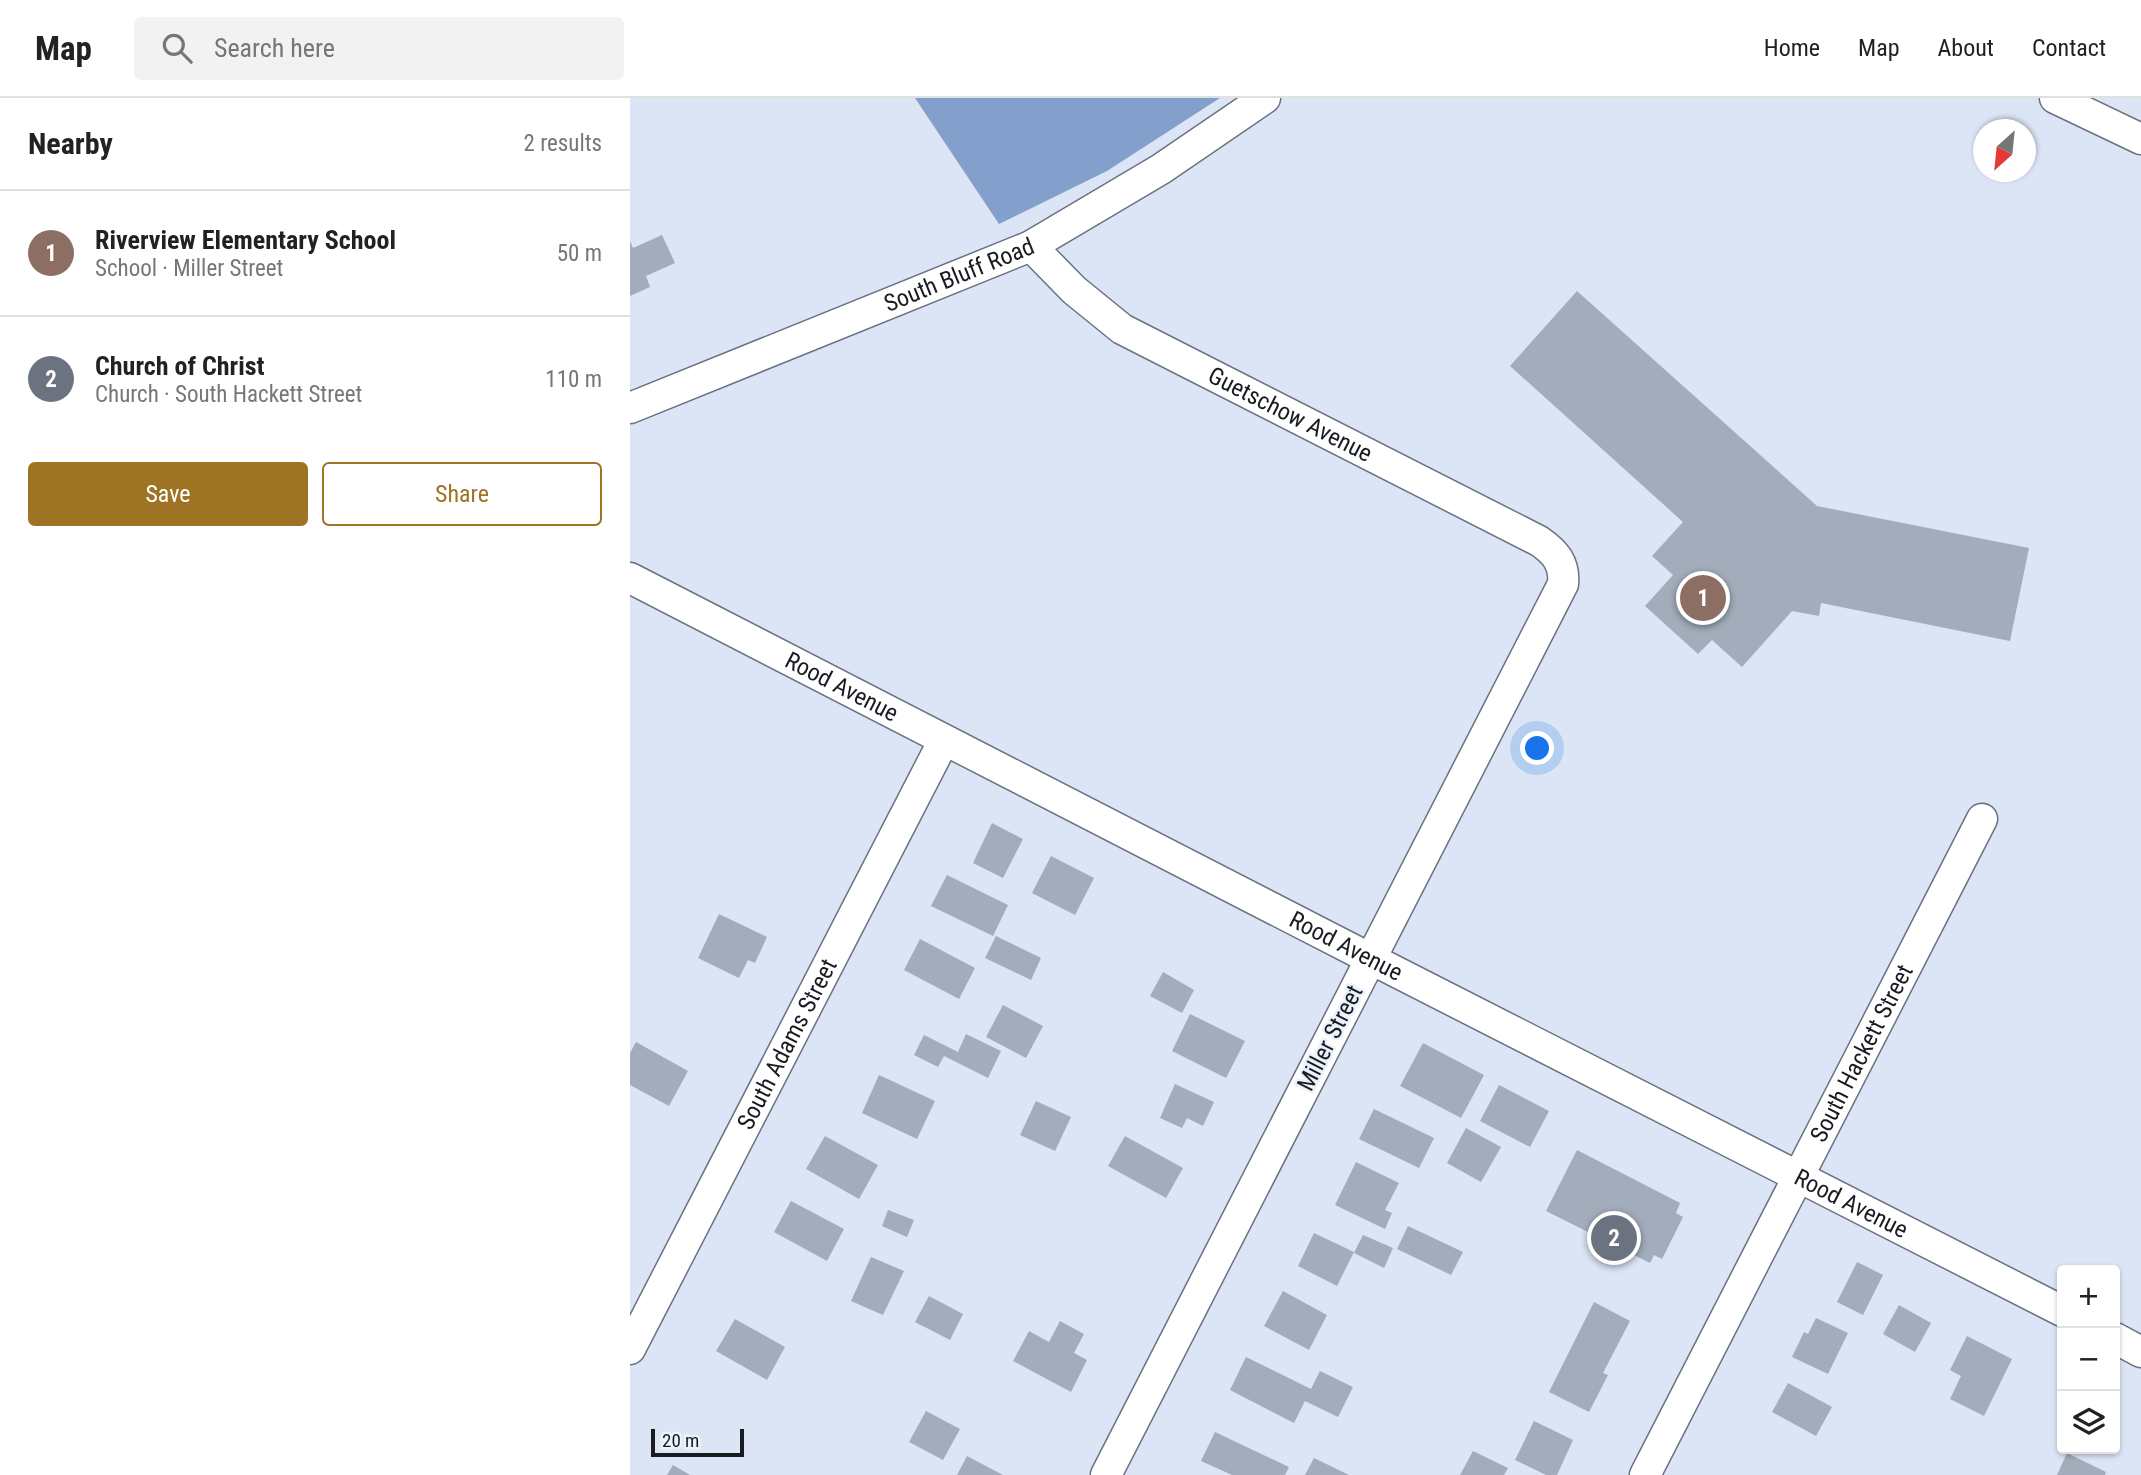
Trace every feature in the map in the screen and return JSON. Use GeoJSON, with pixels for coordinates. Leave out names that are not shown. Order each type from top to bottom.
{"type":"FeatureCollection","features":[{"type":"Feature","properties":{"kind":"street","name":"South Bluff Road"},"geometry":{"type":"LineString","coordinates":[[630,408],[1031,246],[1161,169],[1265,98]]}},
{"type":"Feature","properties":{"kind":"street"},"geometry":{"type":"LineString","coordinates":[[2055,98],[2141,139]]}},
{"type":"Feature","properties":{"kind":"street","name":"Guetschow Avenue"},"geometry":{"type":"LineString","coordinates":[[1031,246],[1074,290],[1122,329],[1539,541],[1553,551],[1560,562]]}},
{"type":"Feature","properties":{"kind":"street","name":"Miller Street"},"geometry":{"type":"LineString","coordinates":[[1106,1475],[1563,584],[1564,573],[1560,562]]}},
{"type":"Feature","properties":{"kind":"street","name":"Rood Avenue"},"geometry":{"type":"LineString","coordinates":[[630,578],[2057,1308]]}},
{"type":"Feature","properties":{"kind":"street","name":"South Adams Street"},"geometry":{"type":"LineString","coordinates":[[630,1349],[944,740]]}},
{"type":"Feature","properties":{"kind":"street","name":"South Hackett Street"},"geometry":{"type":"LineString","coordinates":[[1645,1475],[1982,819]]}},
{"type":"Feature","properties":{"kind":"street"},"geometry":{"type":"LineString","coordinates":[[2120,1341],[2141,1352]]}},
{"type":"Feature","properties":{"kind":"shaded area"},"geometry":{"type":"Polygon","coordinates":[[[915,98],[1220,98],[1107,171],[999,224],[915,98]]]}},
{"type":"Feature","properties":{"kind":"building"},"geometry":{"type":"Polygon","coordinates":[[[662,235],[675,263],[646,276],[650,287],[630,296],[630,241],[633,248],[662,235]]]}},
{"type":"Feature","properties":{"kind":"building"},"geometry":{"type":"Polygon","coordinates":[[[1577,291],[1817,506],[2029,548],[2010,641],[1821,603],[1819,616],[1792,611],[1742,667],[1712,640],[1698,654],[1645,606],[1673,575],[1652,556],[1683,522],[1510,366],[1577,291]]]}},
{"type":"Feature","properties":{"kind":"building"},"geometry":{"type":"Polygon","coordinates":[[[992,823],[1023,839],[1003,878],[973,863],[992,823]]]}},
{"type":"Feature","properties":{"kind":"building"},"geometry":{"type":"Polygon","coordinates":[[[1051,856],[1094,878],[1075,915],[1032,893],[1051,856]]]}},
{"type":"Feature","properties":{"kind":"building"},"geometry":{"type":"Polygon","coordinates":[[[947,875],[1008,905],[993,936],[931,906],[947,875]]]}},
{"type":"Feature","properties":{"kind":"building"},"geometry":{"type":"Polygon","coordinates":[[[719,914],[767,937],[755,963],[748,960],[739,978],[698,958],[719,914]]]}},
{"type":"Feature","properties":{"kind":"building"},"geometry":{"type":"Polygon","coordinates":[[[996,936],[1041,958],[1031,980],[985,958],[996,936]]]}},
{"type":"Feature","properties":{"kind":"building"},"geometry":{"type":"Polygon","coordinates":[[[920,939],[975,968],[959,999],[904,970],[920,939]]]}},
{"type":"Feature","properties":{"kind":"building"},"geometry":{"type":"Polygon","coordinates":[[[1163,972],[1194,990],[1182,1013],[1150,996],[1163,972]]]}},
{"type":"Feature","properties":{"kind":"building"},"geometry":{"type":"Polygon","coordinates":[[[1003,1005],[1043,1026],[1026,1058],[986,1037],[1003,1005]]]}},
{"type":"Feature","properties":{"kind":"building"},"geometry":{"type":"Polygon","coordinates":[[[1190,1014],[1245,1041],[1226,1078],[1172,1051],[1190,1014]]]}},
{"type":"Feature","properties":{"kind":"building"},"geometry":{"type":"Polygon","coordinates":[[[966,1034],[1001,1051],[988,1078],[944,1056],[938,1067],[914,1055],[924,1035],[958,1052],[966,1034]]]}},
{"type":"Feature","properties":{"kind":"building"},"geometry":{"type":"Polygon","coordinates":[[[636,1042],[688,1071],[669,1106],[630,1085],[630,1053],[636,1042]]]}},
{"type":"Feature","properties":{"kind":"building"},"geometry":{"type":"Polygon","coordinates":[[[1423,1043],[1484,1075],[1461,1118],[1400,1086],[1423,1043]]]}},
{"type":"Feature","properties":{"kind":"building"},"geometry":{"type":"Polygon","coordinates":[[[879,1075],[935,1101],[917,1139],[862,1113],[879,1075]]]}},
{"type":"Feature","properties":{"kind":"building"},"geometry":{"type":"Polygon","coordinates":[[[1175,1084],[1214,1102],[1203,1126],[1187,1118],[1182,1128],[1160,1118],[1175,1084]]]}},
{"type":"Feature","properties":{"kind":"building"},"geometry":{"type":"Polygon","coordinates":[[[1499,1085],[1549,1111],[1530,1147],[1480,1121],[1499,1085]]]}},
{"type":"Feature","properties":{"kind":"building"},"geometry":{"type":"Polygon","coordinates":[[[1036,1101],[1071,1117],[1055,1151],[1020,1135],[1036,1101]]]}},
{"type":"Feature","properties":{"kind":"building"},"geometry":{"type":"Polygon","coordinates":[[[1374,1109],[1434,1138],[1419,1168],[1359,1139],[1374,1109]]]}},
{"type":"Feature","properties":{"kind":"building"},"geometry":{"type":"Polygon","coordinates":[[[1466,1128],[1501,1147],[1481,1182],[1447,1163],[1466,1128]]]}},
{"type":"Feature","properties":{"kind":"building"},"geometry":{"type":"Polygon","coordinates":[[[825,1136],[878,1165],[859,1199],[806,1169],[825,1136]]]}},
{"type":"Feature","properties":{"kind":"building"},"geometry":{"type":"Polygon","coordinates":[[[1125,1136],[1183,1168],[1166,1198],[1108,1166],[1125,1136]]]}},
{"type":"Feature","properties":{"kind":"building"},"geometry":{"type":"Polygon","coordinates":[[[1577,1150],[1680,1203],[1676,1213],[1683,1217],[1662,1259],[1654,1255],[1650,1263],[1546,1211],[1577,1150]]]}},
{"type":"Feature","properties":{"kind":"building"},"geometry":{"type":"Polygon","coordinates":[[[1356,1162],[1399,1183],[1385,1210],[1392,1213],[1385,1229],[1335,1205],[1356,1162]]]}},
{"type":"Feature","properties":{"kind":"building"},"geometry":{"type":"Polygon","coordinates":[[[791,1201],[844,1229],[827,1261],[774,1232],[791,1201]]]}},
{"type":"Feature","properties":{"kind":"building"},"geometry":{"type":"Polygon","coordinates":[[[888,1210],[914,1220],[907,1237],[882,1226],[888,1210]]]}},
{"type":"Feature","properties":{"kind":"building"},"geometry":{"type":"Polygon","coordinates":[[[1408,1226],[1463,1252],[1451,1275],[1397,1249],[1408,1226]]]}},
{"type":"Feature","properties":{"kind":"building"},"geometry":{"type":"Polygon","coordinates":[[[1314,1233],[1354,1252],[1337,1286],[1298,1266],[1314,1233]]]}},
{"type":"Feature","properties":{"kind":"building"},"geometry":{"type":"Polygon","coordinates":[[[1363,1235],[1393,1248],[1384,1268],[1354,1253],[1363,1235]]]}},
{"type":"Feature","properties":{"kind":"building"},"geometry":{"type":"Polygon","coordinates":[[[871,1257],[904,1271],[883,1315],[851,1301],[871,1257]]]}},
{"type":"Feature","properties":{"kind":"building"},"geometry":{"type":"Polygon","coordinates":[[[1857,1262],[1883,1275],[1863,1315],[1837,1302],[1857,1262]]]}},
{"type":"Feature","properties":{"kind":"building"},"geometry":{"type":"Polygon","coordinates":[[[1283,1291],[1327,1315],[1309,1350],[1264,1326],[1283,1291]]]}},
{"type":"Feature","properties":{"kind":"building"},"geometry":{"type":"Polygon","coordinates":[[[929,1296],[963,1314],[950,1340],[915,1322],[929,1296]]]}},
{"type":"Feature","properties":{"kind":"building"},"geometry":{"type":"Polygon","coordinates":[[[1594,1302],[1630,1321],[1603,1373],[1608,1375],[1589,1412],[1549,1392],[1594,1302]]]}},
{"type":"Feature","properties":{"kind":"building"},"geometry":{"type":"Polygon","coordinates":[[[1899,1305],[1931,1323],[1915,1352],[1883,1334],[1899,1305]]]}},
{"type":"Feature","properties":{"kind":"building"},"geometry":{"type":"Polygon","coordinates":[[[1816,1318],[1848,1333],[1828,1374],[1792,1357],[1804,1332],[1808,1334],[1816,1318]]]}},
{"type":"Feature","properties":{"kind":"building"},"geometry":{"type":"Polygon","coordinates":[[[735,1319],[785,1347],[767,1380],[716,1351],[735,1319]]]}},
{"type":"Feature","properties":{"kind":"building"},"geometry":{"type":"Polygon","coordinates":[[[1060,1321],[1084,1334],[1074,1353],[1087,1360],[1071,1392],[1013,1361],[1029,1331],[1049,1342],[1060,1321]]]}},
{"type":"Feature","properties":{"kind":"building"},"geometry":{"type":"Polygon","coordinates":[[[1967,1336],[2012,1359],[1984,1416],[1950,1399],[1961,1376],[1950,1370],[1967,1336]]]}},
{"type":"Feature","properties":{"kind":"building"},"geometry":{"type":"Polygon","coordinates":[[[1246,1357],[1311,1389],[1320,1371],[1353,1387],[1338,1417],[1305,1401],[1294,1423],[1230,1390],[1246,1357]]]}},
{"type":"Feature","properties":{"kind":"building"},"geometry":{"type":"Polygon","coordinates":[[[1788,1383],[1832,1407],[1816,1436],[1772,1412],[1788,1383]]]}},
{"type":"Feature","properties":{"kind":"building"},"geometry":{"type":"Polygon","coordinates":[[[926,1411],[960,1429],[943,1460],[909,1442],[926,1411]]]}},
{"type":"Feature","properties":{"kind":"building"},"geometry":{"type":"Polygon","coordinates":[[[1534,1421],[1573,1440],[1557,1475],[1546,1475],[1515,1460],[1534,1421]]]}},
{"type":"Feature","properties":{"kind":"building"},"geometry":{"type":"Polygon","coordinates":[[[1215,1432],[1289,1467],[1285,1475],[1232,1475],[1201,1461],[1215,1432]]]}},
{"type":"Feature","properties":{"kind":"building"},"geometry":{"type":"Polygon","coordinates":[[[1473,1451],[1508,1468],[1504,1475],[1460,1475],[1473,1451]]]}},
{"type":"Feature","properties":{"kind":"building"},"geometry":{"type":"Polygon","coordinates":[[[2067,1454],[2106,1472],[2105,1475],[2057,1475],[2067,1454]]]}},
{"type":"Feature","properties":{"kind":"building"},"geometry":{"type":"Polygon","coordinates":[[[967,1456],[1003,1475],[957,1475],[967,1456]]]}},
{"type":"Feature","properties":{"kind":"building"},"geometry":{"type":"Polygon","coordinates":[[[1314,1458],[1349,1475],[1305,1475],[1314,1458]]]}},
{"type":"Feature","properties":{"kind":"building"},"geometry":{"type":"Polygon","coordinates":[[[673,1465],[690,1475],[667,1475],[673,1465]]]}},
{"type":"Feature","properties":{"kind":"place","name":"Riverview Elementary School"},"geometry":{"type":"Point","coordinates":[1703,598]}},
{"type":"Feature","properties":{"kind":"place","name":"Church of Christ"},"geometry":{"type":"Point","coordinates":[1614,1238]}}]}
